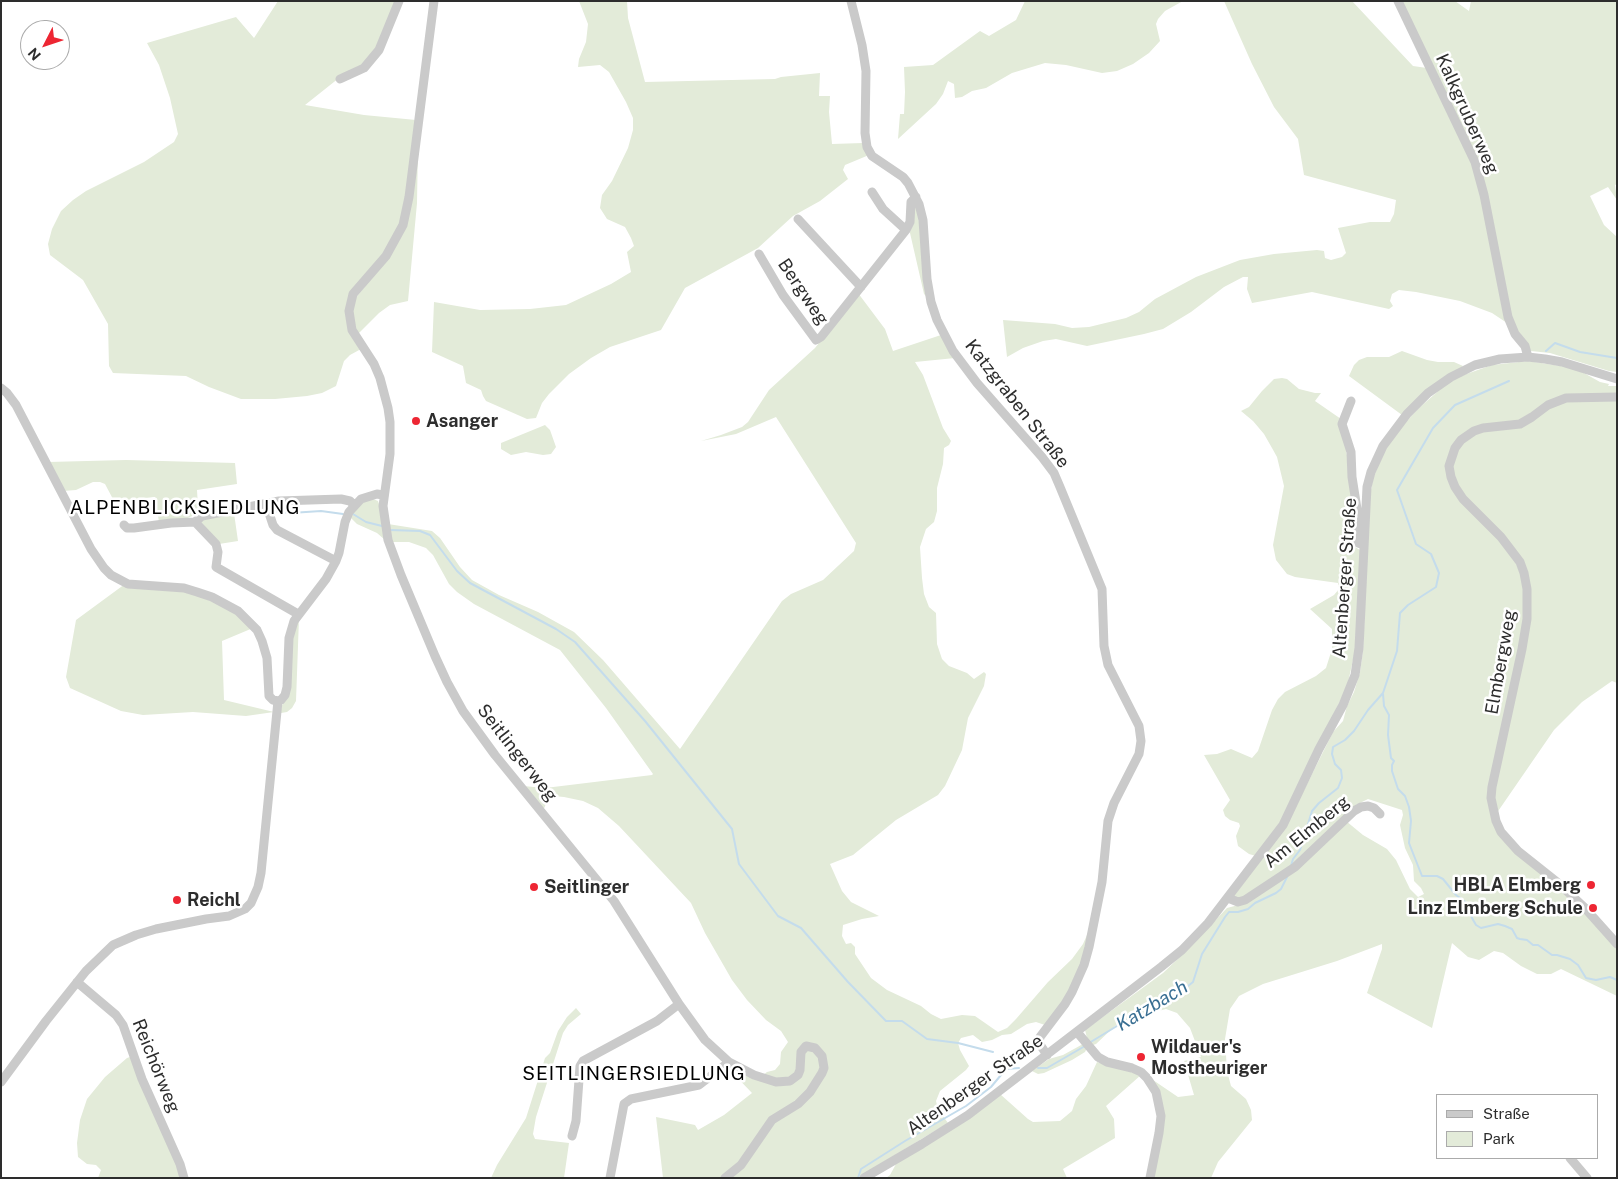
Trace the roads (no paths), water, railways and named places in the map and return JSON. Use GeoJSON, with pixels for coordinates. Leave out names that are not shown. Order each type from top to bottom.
{"type":"FeatureCollection","features":[{"type":"Feature","properties":{"kind":"street"},"geometry":{"type":"LineString","coordinates":[[340,79],[364,68],[379,50],[399,1]]}},
{"type":"Feature","properties":{"kind":"street","name":"Seitlingerweg"},"geometry":{"type":"LineString","coordinates":[[434,1],[409,197],[403,225],[386,256],[353,294],[349,311],[352,330],[377,371],[388,408],[390,454],[384,495],[385,529],[392,554],[431,647],[455,696],[475,729],[622,912],[679,1004],[705,1040],[729,1062],[767,1080],[783,1082],[790,1081],[798,1075],[800,1070],[800,1052],[806,1046],[819,1051],[824,1062],[824,1068],[810,1092],[798,1104],[772,1120],[742,1165],[725,1178]]}},
{"type":"Feature","properties":{"kind":"street","name":"Katzgraben Straße"},"geometry":{"type":"LineString","coordinates":[[850,1],[862,44],[866,71],[865,133],[867,146],[872,156],[903,177],[916,197],[923,220],[929,293],[937,320],[953,351],[968,372],[1054,473],[1099,580],[1103,599],[1103,634],[1106,656],[1111,674],[1136,718],[1140,734],[1139,754],[1108,821],[1102,882],[1093,934],[1084,965],[1065,1004],[1040,1038],[1039,1043],[1046,1055]]}},
{"type":"Feature","properties":{"kind":"street","name":"Kalkgruberweg"},"geometry":{"type":"LineString","coordinates":[[1398,1],[1475,162],[1484,195],[1508,317],[1516,334],[1525,346],[1528,357]]}},
{"type":"Feature","properties":{"kind":"street"},"geometry":{"type":"LineString","coordinates":[[872,192],[884,209],[906,230]]}},
{"type":"Feature","properties":{"kind":"street","name":"Bergweg"},"geometry":{"type":"LineString","coordinates":[[759,254],[783,295],[816,340],[821,337],[906,230],[910,222],[911,202],[916,197]]}},
{"type":"Feature","properties":{"kind":"street"},"geometry":{"type":"LineString","coordinates":[[798,218],[861,288]]}},
{"type":"Feature","properties":{"kind":"street","name":"Altenberger Straße"},"geometry":{"type":"LineString","coordinates":[[864,1178],[968,1115],[1138,986],[1182,950],[1208,923],[1284,825],[1319,749],[1344,705],[1355,675],[1359,648],[1367,487],[1371,472],[1383,446],[1398,424],[1428,393],[1451,377],[1475,365],[1488,362],[1528,357],[1562,362],[1617,379]]}},
{"type":"Feature","properties":{"kind":"street"},"geometry":{"type":"LineString","coordinates":[[1,388],[16,405],[98,561],[111,575],[128,584],[184,588],[226,603],[249,620],[257,630],[266,655],[269,696],[273,700],[278,701]]}},
{"type":"Feature","properties":{"kind":"street","name":"Elmbergweg"},"geometry":{"type":"LineString","coordinates":[[1617,397],[1566,398],[1548,405],[1520,424],[1483,428],[1474,431],[1466,435],[1455,448],[1449,466],[1455,488],[1463,499],[1501,537],[1520,562],[1527,589],[1522,649],[1492,787],[1491,798],[1496,821],[1501,832],[1518,851],[1579,902],[1617,944]]}},
{"type":"Feature","properties":{"kind":"street"},"geometry":{"type":"LineString","coordinates":[[1351,401],[1342,424],[1351,452],[1352,476],[1357,509],[1356,539],[1358,543],[1364,545]]}},
{"type":"Feature","properties":{"kind":"street"},"geometry":{"type":"LineString","coordinates":[[278,701],[285,695],[287,687],[291,630],[298,614],[326,579],[336,561],[345,522],[354,505],[361,499],[369,496],[384,495]]}},
{"type":"Feature","properties":{"kind":"street"},"geometry":{"type":"LineString","coordinates":[[124,525],[127,528],[134,528],[195,522],[202,516],[279,501],[342,499],[354,505]]}},
{"type":"Feature","properties":{"kind":"street"},"geometry":{"type":"LineString","coordinates":[[268,503],[268,514],[277,530],[336,561]]}},
{"type":"Feature","properties":{"kind":"street"},"geometry":{"type":"LineString","coordinates":[[195,522],[214,541],[217,547],[216,566],[298,614]]}},
{"type":"Feature","properties":{"kind":"street"},"geometry":{"type":"LineString","coordinates":[[1,1082],[77,982],[99,957],[122,940],[136,934],[179,924],[229,916],[245,909],[251,903],[258,888],[261,873],[278,701]]}},
{"type":"Feature","properties":{"kind":"street","name":"Am Elmberg"},"geometry":{"type":"LineString","coordinates":[[1228,898],[1238,902],[1245,900],[1289,870],[1354,811],[1361,807],[1368,806],[1374,808],[1380,814]]}},
{"type":"Feature","properties":{"kind":"street","name":"Reichörweg"},"geometry":{"type":"LineString","coordinates":[[77,982],[116,1015],[123,1025],[142,1080],[180,1164],[184,1178]]}},
{"type":"Feature","properties":{"kind":"street"},"geometry":{"type":"LineString","coordinates":[[572,1136],[576,1121],[582,1061],[657,1021],[679,1004]]}},
{"type":"Feature","properties":{"kind":"street"},"geometry":{"type":"LineString","coordinates":[[1077,1032],[1098,1057],[1107,1062],[1141,1072],[1148,1078],[1156,1092],[1161,1116],[1150,1178]]}},
{"type":"Feature","properties":{"kind":"street"},"geometry":{"type":"LineString","coordinates":[[610,1178],[624,1104],[631,1099],[699,1084],[729,1062]]}},
{"type":"Feature","properties":{"kind":"street"},"geometry":{"type":"LineString","coordinates":[[1571,1159],[1586,1178]]}},
{"type":"Feature","properties":{"kind":"waterway","name":"Katzbach"},"geometry":{"type":"LineString","coordinates":[[1546,351],[1555,343],[1580,352],[1617,358]]}},
{"type":"Feature","properties":{"kind":"waterway","name":"Katzbach"},"geometry":{"type":"LineString","coordinates":[[1291,866],[1293,859],[1300,850],[1312,811],[1338,788],[1342,778],[1341,770],[1335,764],[1332,754],[1333,747],[1345,740],[1354,731],[1368,710],[1383,693],[1397,651],[1400,613],[1408,605],[1436,587],[1439,573],[1431,554],[1416,544],[1397,490],[1433,428],[1455,405],[1509,381]]}},
{"type":"Feature","properties":{"kind":"waterway"},"geometry":{"type":"LineString","coordinates":[[274,511],[291,513],[321,511],[343,514]]}},
{"type":"Feature","properties":{"kind":"waterway"},"geometry":{"type":"LineString","coordinates":[[353,514],[366,522],[382,526]]}},
{"type":"Feature","properties":{"kind":"waterway"},"geometry":{"type":"LineString","coordinates":[[390,530],[420,531],[430,535],[457,571],[470,583],[556,629],[575,642],[645,721],[732,829],[739,864],[778,916],[801,928],[848,982],[886,1021],[902,1021],[927,1039],[958,1043],[993,1052]]}},
{"type":"Feature","properties":{"kind":"waterway"},"geometry":{"type":"LineString","coordinates":[[1383,694],[1384,706],[1389,715],[1388,735],[1391,758],[1394,761],[1392,771],[1398,789],[1405,796],[1409,807],[1411,821],[1409,843],[1422,876],[1437,876],[1443,879],[1456,895],[1468,904],[1472,918],[1476,925],[1481,928],[1498,924],[1505,926],[1512,929],[1517,938],[1527,940],[1533,945],[1538,945],[1552,955],[1570,959],[1578,965],[1586,978],[1596,980],[1610,977],[1617,980]]}},
{"type":"Feature","properties":{"kind":"waterway","name":"Katzbach"},"geometry":{"type":"LineString","coordinates":[[1089,1043],[1193,982],[1202,954],[1229,912],[1248,909],[1255,903],[1276,893],[1281,889],[1287,877]]}},
{"type":"Feature","properties":{"kind":"waterway","name":"Katzbach"},"geometry":{"type":"LineString","coordinates":[[1038,1068],[1047,1068],[1085,1046]]}},
{"type":"Feature","properties":{"kind":"waterway","name":"Katzbach"},"geometry":{"type":"LineString","coordinates":[[858,1178],[861,1169],[966,1106],[991,1087],[1006,1069],[1019,1068]]}},
{"type":"Feature","properties":{"kind":"place","name":"Asanger"},"geometry":{"type":"Point","coordinates":[416,421]}},
{"type":"Feature","properties":{"kind":"place","name":"HBLA Elmberg"},"geometry":{"type":"Point","coordinates":[1591,885]}},
{"type":"Feature","properties":{"kind":"place","name":"Seitlinger"},"geometry":{"type":"Point","coordinates":[534,887]}},
{"type":"Feature","properties":{"kind":"place","name":"Reichl"},"geometry":{"type":"Point","coordinates":[177,900]}},
{"type":"Feature","properties":{"kind":"place","name":"Linz Elmberg Schule"},"geometry":{"type":"Point","coordinates":[1593,908]}},
{"type":"Feature","properties":{"kind":"place","name":"Wildauer's Mostheuriger"},"geometry":{"type":"Point","coordinates":[1141,1057]}},
{"type":"Feature","properties":{"kind":"district","name":"ALPENBLICKSIEDLUNG"},"geometry":{"type":"Point","coordinates":[185,508]}},
{"type":"Feature","properties":{"kind":"district","name":"SEITLINGERSIEDLUNG"},"geometry":{"type":"Point","coordinates":[634,1074]}}]}
